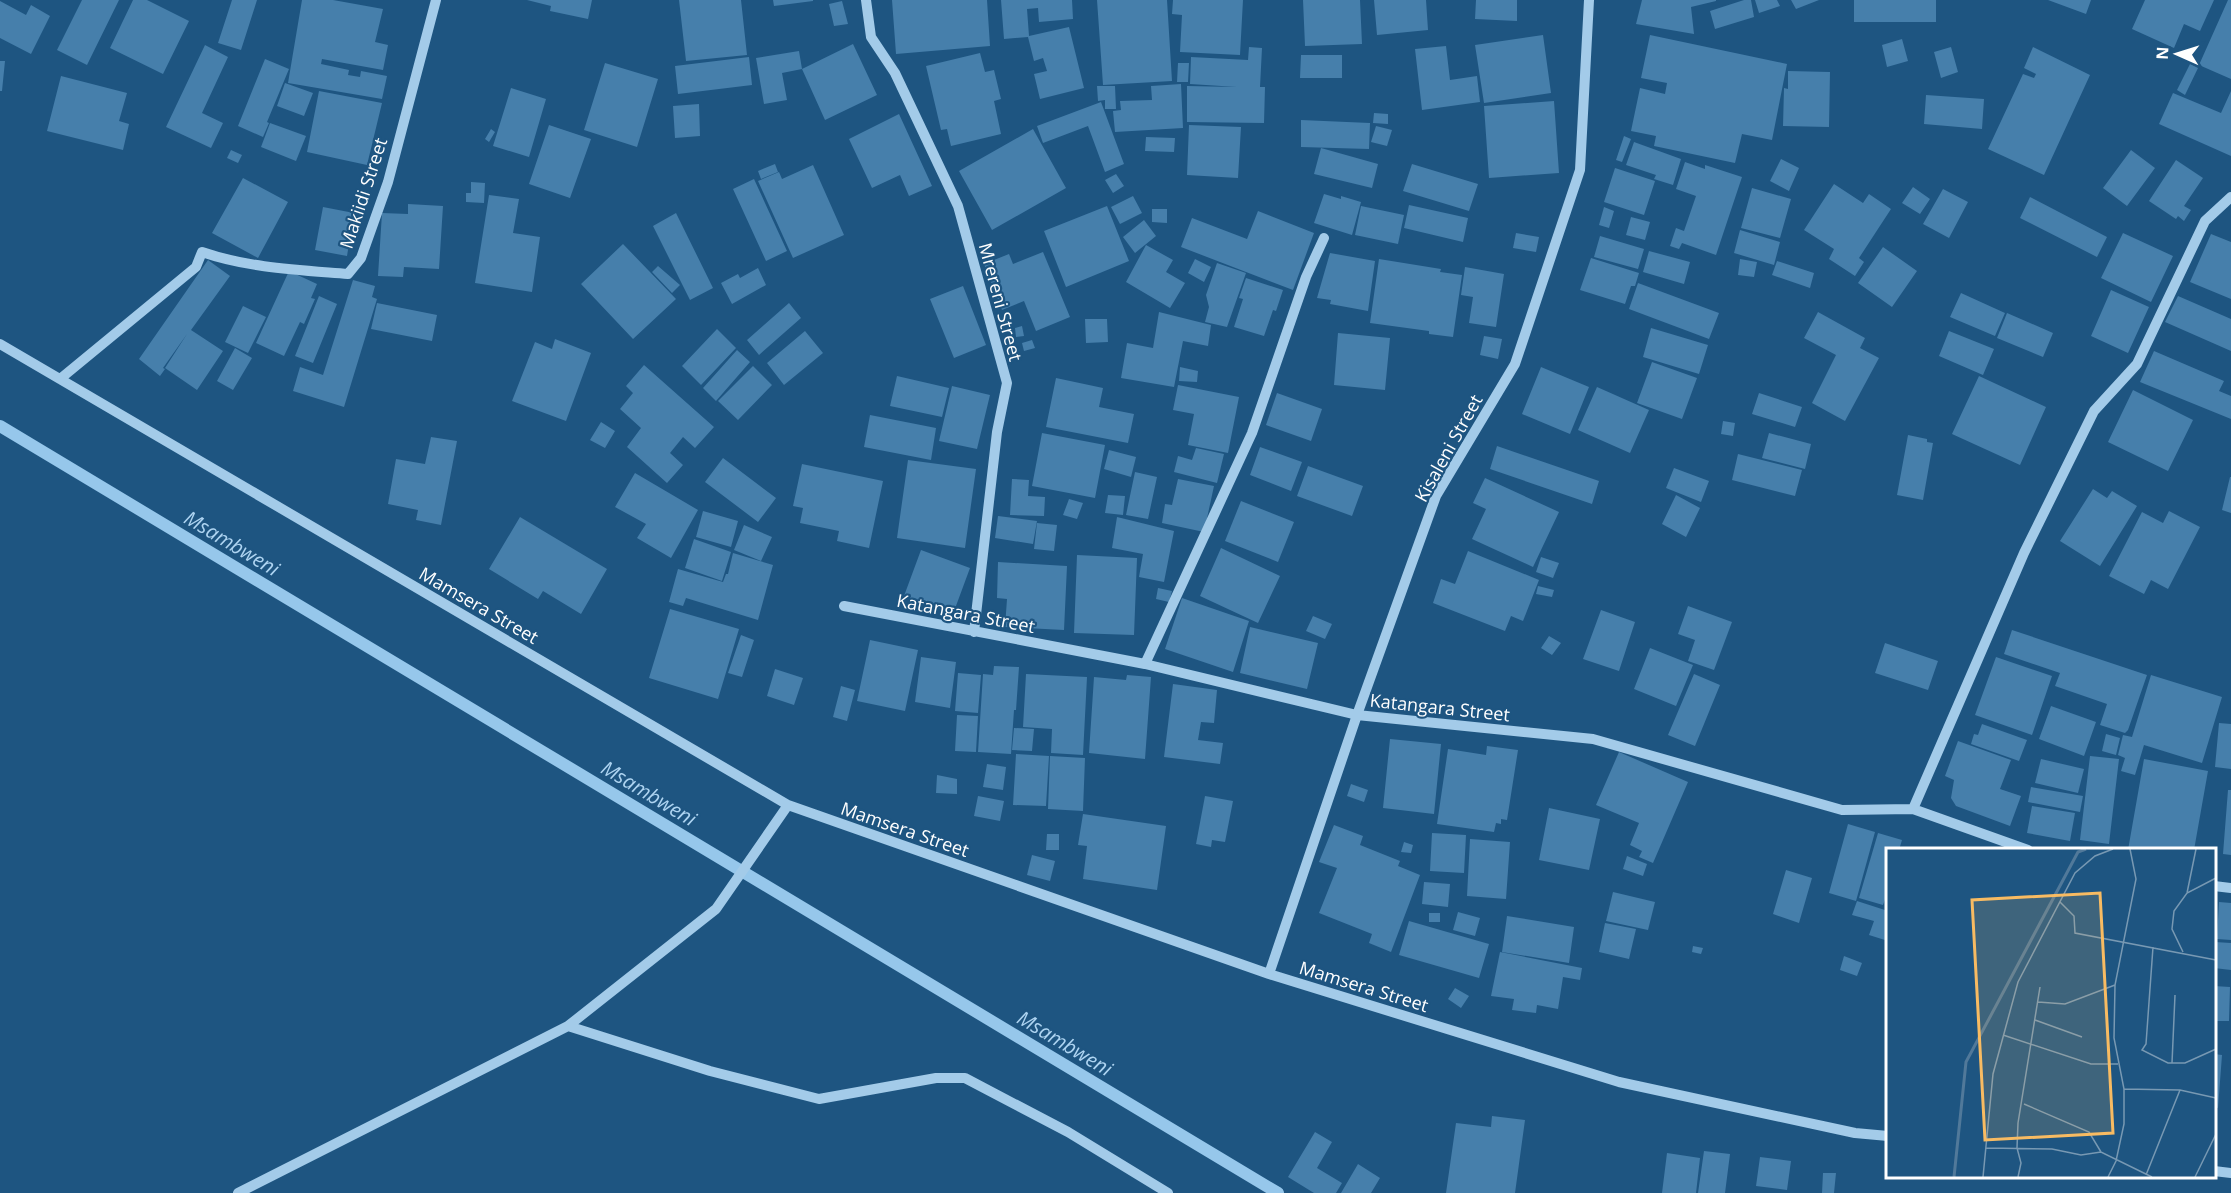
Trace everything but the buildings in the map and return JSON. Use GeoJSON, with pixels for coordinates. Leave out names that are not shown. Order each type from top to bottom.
{"type":"FeatureCollection","features":[{"type":"Feature","properties":{"kind":"street","name":"Makiidi Street"},"geometry":{"type":"LineString","coordinates":[[60,379],[196,267],[202,252],[222,259],[249,264],[348,274],[362,258],[388,182],[436,0]]}},
{"type":"Feature","properties":{"kind":"street","name":"Mrereni Street"},"geometry":{"type":"LineString","coordinates":[[866,0],[871,37],[895,73],[958,206],[1006,383],[997,432],[975,632]]}},
{"type":"Feature","properties":{"kind":"street","name":"Kisaleni Street"},"geometry":{"type":"LineString","coordinates":[[1269,974],[1357,716],[1436,496],[1515,364],[1580,170],[1589,0]]}},
{"type":"Feature","properties":{"kind":"street"},"geometry":{"type":"LineString","coordinates":[[1913,809],[2025,554],[2094,411],[2137,364],[2205,221],[2231,197]]}},
{"type":"Feature","properties":{"kind":"street"},"geometry":{"type":"LineString","coordinates":[[1145,664],[1252,434],[1306,277],[1324,238]]}},
{"type":"Feature","properties":{"kind":"street","name":"Mamsera Street"},"geometry":{"type":"LineString","coordinates":[[0,344],[788,805],[1269,974],[1619,1082],[1855,1133],[1886,1136]]}},
{"type":"Feature","properties":{"kind":"street","name":"Katangara Street"},"geometry":{"type":"LineString","coordinates":[[844,606],[1145,664],[1357,716],[1593,739],[1842,810],[1913,809],[2025,848]]}},
{"type":"Feature","properties":{"kind":"street"},"geometry":{"type":"LineString","coordinates":[[238,1193],[568,1026],[716,909],[788,805]]}},
{"type":"Feature","properties":{"kind":"street"},"geometry":{"type":"LineString","coordinates":[[2216,886],[2231,888]]}},
{"type":"Feature","properties":{"kind":"street"},"geometry":{"type":"LineString","coordinates":[[568,1026],[710,1071],[819,1099],[936,1078],[965,1078],[1068,1132],[1168,1193]]}},
{"type":"Feature","properties":{"kind":"street"},"geometry":{"type":"LineString","coordinates":[[2216,1172],[2231,1173]]}},
{"type":"Feature","properties":{"kind":"waterway","name":"Msambweni"},"geometry":{"type":"LineString","coordinates":[[0,426],[1278,1193]]}}]}
